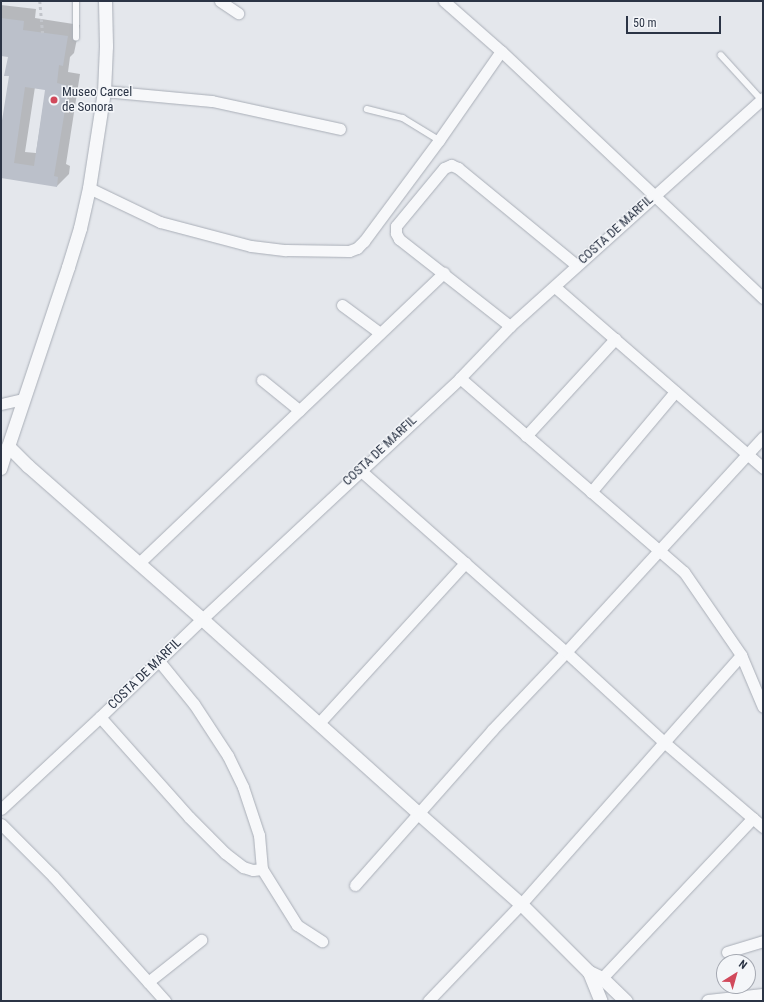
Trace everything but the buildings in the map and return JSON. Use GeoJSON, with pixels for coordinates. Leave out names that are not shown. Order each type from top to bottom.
{"type":"FeatureCollection","features":[{"type":"Feature","properties":{"kind":"street"},"geometry":{"type":"LineString","coordinates":[[1,469],[22,399],[80,228],[89,188],[104,91],[106,46],[105,1]]}},
{"type":"Feature","properties":{"kind":"street"},"geometry":{"type":"LineString","coordinates":[[220,1],[238,13]]}},
{"type":"Feature","properties":{"kind":"street"},"geometry":{"type":"LineString","coordinates":[[444,1],[501,52],[763,298]]}},
{"type":"Feature","properties":{"kind":"street"},"geometry":{"type":"LineString","coordinates":[[89,188],[160,222],[251,246],[286,250],[349,252],[357,248],[364,241],[439,140],[501,52]]}},
{"type":"Feature","properties":{"kind":"street"},"geometry":{"type":"LineString","coordinates":[[104,91],[212,101],[340,129]]}},
{"type":"Feature","properties":{"kind":"street","name":"COSTA DE MARFIL"},"geometry":{"type":"LineString","coordinates":[[1,809],[360,470],[460,378],[510,326],[555,287],[576,265],[762,98]]}},
{"type":"Feature","properties":{"kind":"street"},"geometry":{"type":"LineString","coordinates":[[510,326],[399,238],[396,233],[396,226],[444,168],[451,165],[458,168],[576,265]]}},
{"type":"Feature","properties":{"kind":"street"},"geometry":{"type":"LineString","coordinates":[[139,563],[444,273]]}},
{"type":"Feature","properties":{"kind":"street"},"geometry":{"type":"LineString","coordinates":[[555,287],[763,468]]}},
{"type":"Feature","properties":{"kind":"street"},"geometry":{"type":"LineString","coordinates":[[342,305],[380,333]]}},
{"type":"Feature","properties":{"kind":"street"},"geometry":{"type":"LineString","coordinates":[[526,436],[615,340]]}},
{"type":"Feature","properties":{"kind":"street"},"geometry":{"type":"LineString","coordinates":[[460,378],[684,572],[741,655],[763,707]]}},
{"type":"Feature","properties":{"kind":"street"},"geometry":{"type":"LineString","coordinates":[[262,380],[299,410]]}},
{"type":"Feature","properties":{"kind":"street"},"geometry":{"type":"LineString","coordinates":[[592,492],[675,392]]}},
{"type":"Feature","properties":{"kind":"street"},"geometry":{"type":"LineString","coordinates":[[1,404],[22,399]]}},
{"type":"Feature","properties":{"kind":"street"},"geometry":{"type":"LineString","coordinates":[[356,885],[492,730],[566,652],[763,437]]}},
{"type":"Feature","properties":{"kind":"street"},"geometry":{"type":"LineString","coordinates":[[8,446],[28,466],[139,563],[521,904],[589,972],[602,978],[626,1001]]}},
{"type":"Feature","properties":{"kind":"street"},"geometry":{"type":"LineString","coordinates":[[360,470],[566,652],[665,742],[763,827]]}},
{"type":"Feature","properties":{"kind":"street"},"geometry":{"type":"LineString","coordinates":[[319,723],[465,563]]}},
{"type":"Feature","properties":{"kind":"street"},"geometry":{"type":"LineString","coordinates":[[428,1001],[521,904],[741,655]]}},
{"type":"Feature","properties":{"kind":"street"},"geometry":{"type":"LineString","coordinates":[[159,661],[194,704],[228,756],[243,787],[259,835],[262,869],[297,925],[322,941]]}},
{"type":"Feature","properties":{"kind":"street"},"geometry":{"type":"LineString","coordinates":[[100,717],[189,817],[225,853],[243,867],[253,870],[262,869]]}},
{"type":"Feature","properties":{"kind":"street"},"geometry":{"type":"LineString","coordinates":[[602,978],[753,818]]}},
{"type":"Feature","properties":{"kind":"street"},"geometry":{"type":"LineString","coordinates":[[1,824],[53,876],[165,1001]]}},
{"type":"Feature","properties":{"kind":"street"},"geometry":{"type":"LineString","coordinates":[[148,982],[201,940]]}},
{"type":"Feature","properties":{"kind":"street"},"geometry":{"type":"LineString","coordinates":[[727,952],[763,941]]}},
{"type":"Feature","properties":{"kind":"street"},"geometry":{"type":"LineString","coordinates":[[589,972],[601,1001]]}},
{"type":"Feature","properties":{"kind":"street"},"geometry":{"type":"LineString","coordinates":[[708,1001],[763,995]]}},
{"type":"Feature","properties":{"kind":"lane"},"geometry":{"type":"LineString","coordinates":[[76,1],[76,38]]}},
{"type":"Feature","properties":{"kind":"lane"},"geometry":{"type":"LineString","coordinates":[[721,55],[762,98]]}},
{"type":"Feature","properties":{"kind":"lane"},"geometry":{"type":"LineString","coordinates":[[367,109],[403,118],[439,140]]}},
{"type":"Feature","properties":{"kind":"path"},"geometry":{"type":"LineString","coordinates":[[40,1],[43,33]]}},
{"type":"Feature","properties":{"kind":"place","name":"Museo Carcel de Sonora"},"geometry":{"type":"Point","coordinates":[54,100]}}]}
